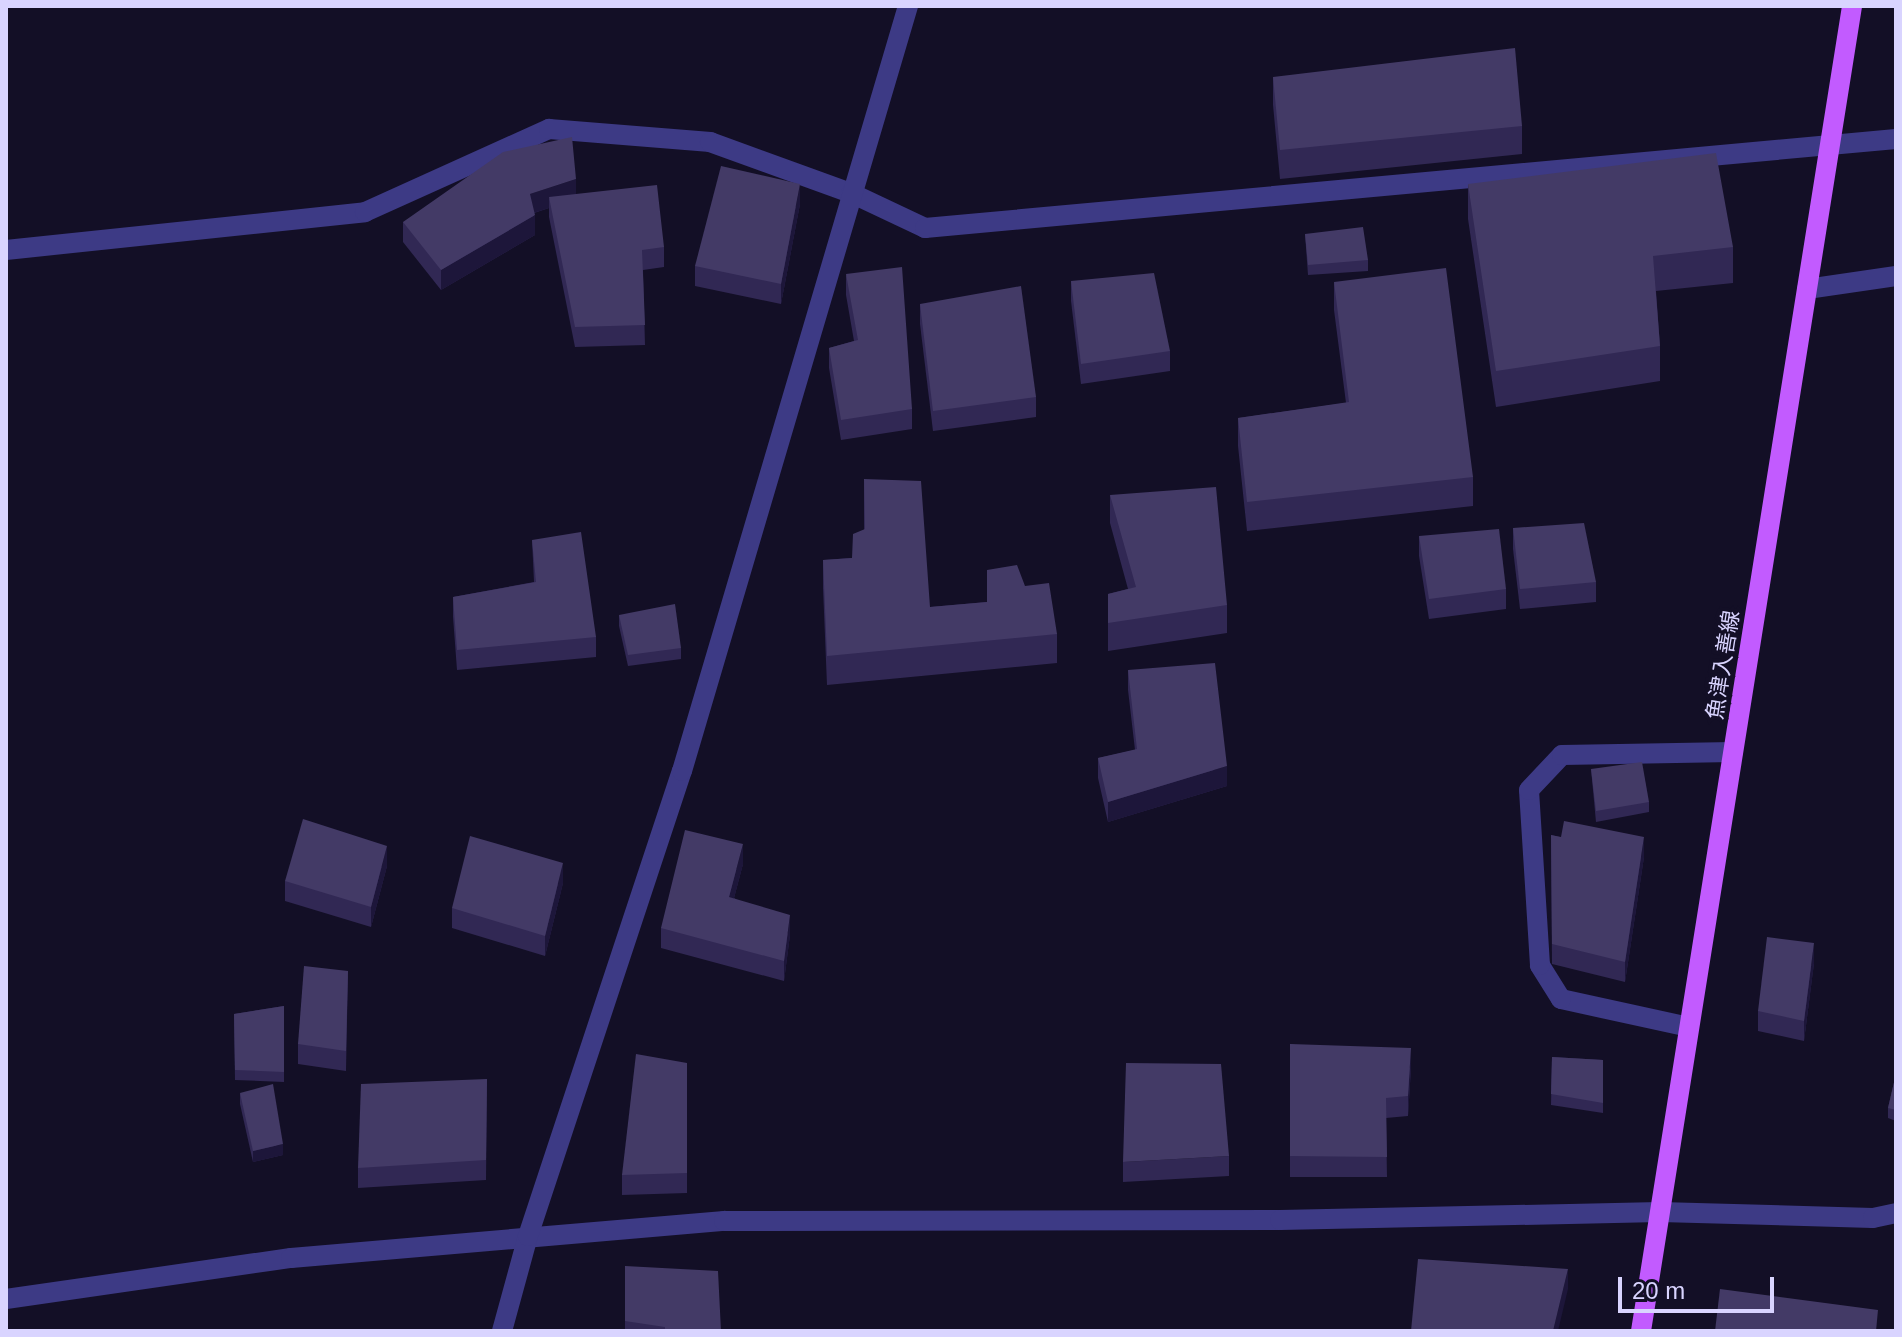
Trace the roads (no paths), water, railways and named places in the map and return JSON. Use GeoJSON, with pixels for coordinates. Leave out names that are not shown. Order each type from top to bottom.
{"type":"FeatureCollection","features":[{"type":"Feature","properties":{"kind":"main road","name":"魚津入善線"},"geometry":{"type":"LineString","coordinates":[[1641,1331],[1852,6]]}},
{"type":"Feature","properties":{"kind":"street"},"geometry":{"type":"LineString","coordinates":[[502,1331],[528,1236],[682,771],[908,6]]}},
{"type":"Feature","properties":{"kind":"street"},"geometry":{"type":"LineString","coordinates":[[6,250],[365,212],[549,129],[710,142],[851,193],[925,228],[1896,139]]}},
{"type":"Feature","properties":{"kind":"street"},"geometry":{"type":"LineString","coordinates":[[1807,289],[1896,276]]}},
{"type":"Feature","properties":{"kind":"street"},"geometry":{"type":"LineString","coordinates":[[1689,1027],[1561,999],[1540,965],[1529,790],[1562,755],[1733,752]]}},
{"type":"Feature","properties":{"kind":"street"},"geometry":{"type":"LineString","coordinates":[[6,1299],[291,1258],[724,1221],[1280,1220],[1660,1212],[1873,1218],[1896,1213]]}}]}
